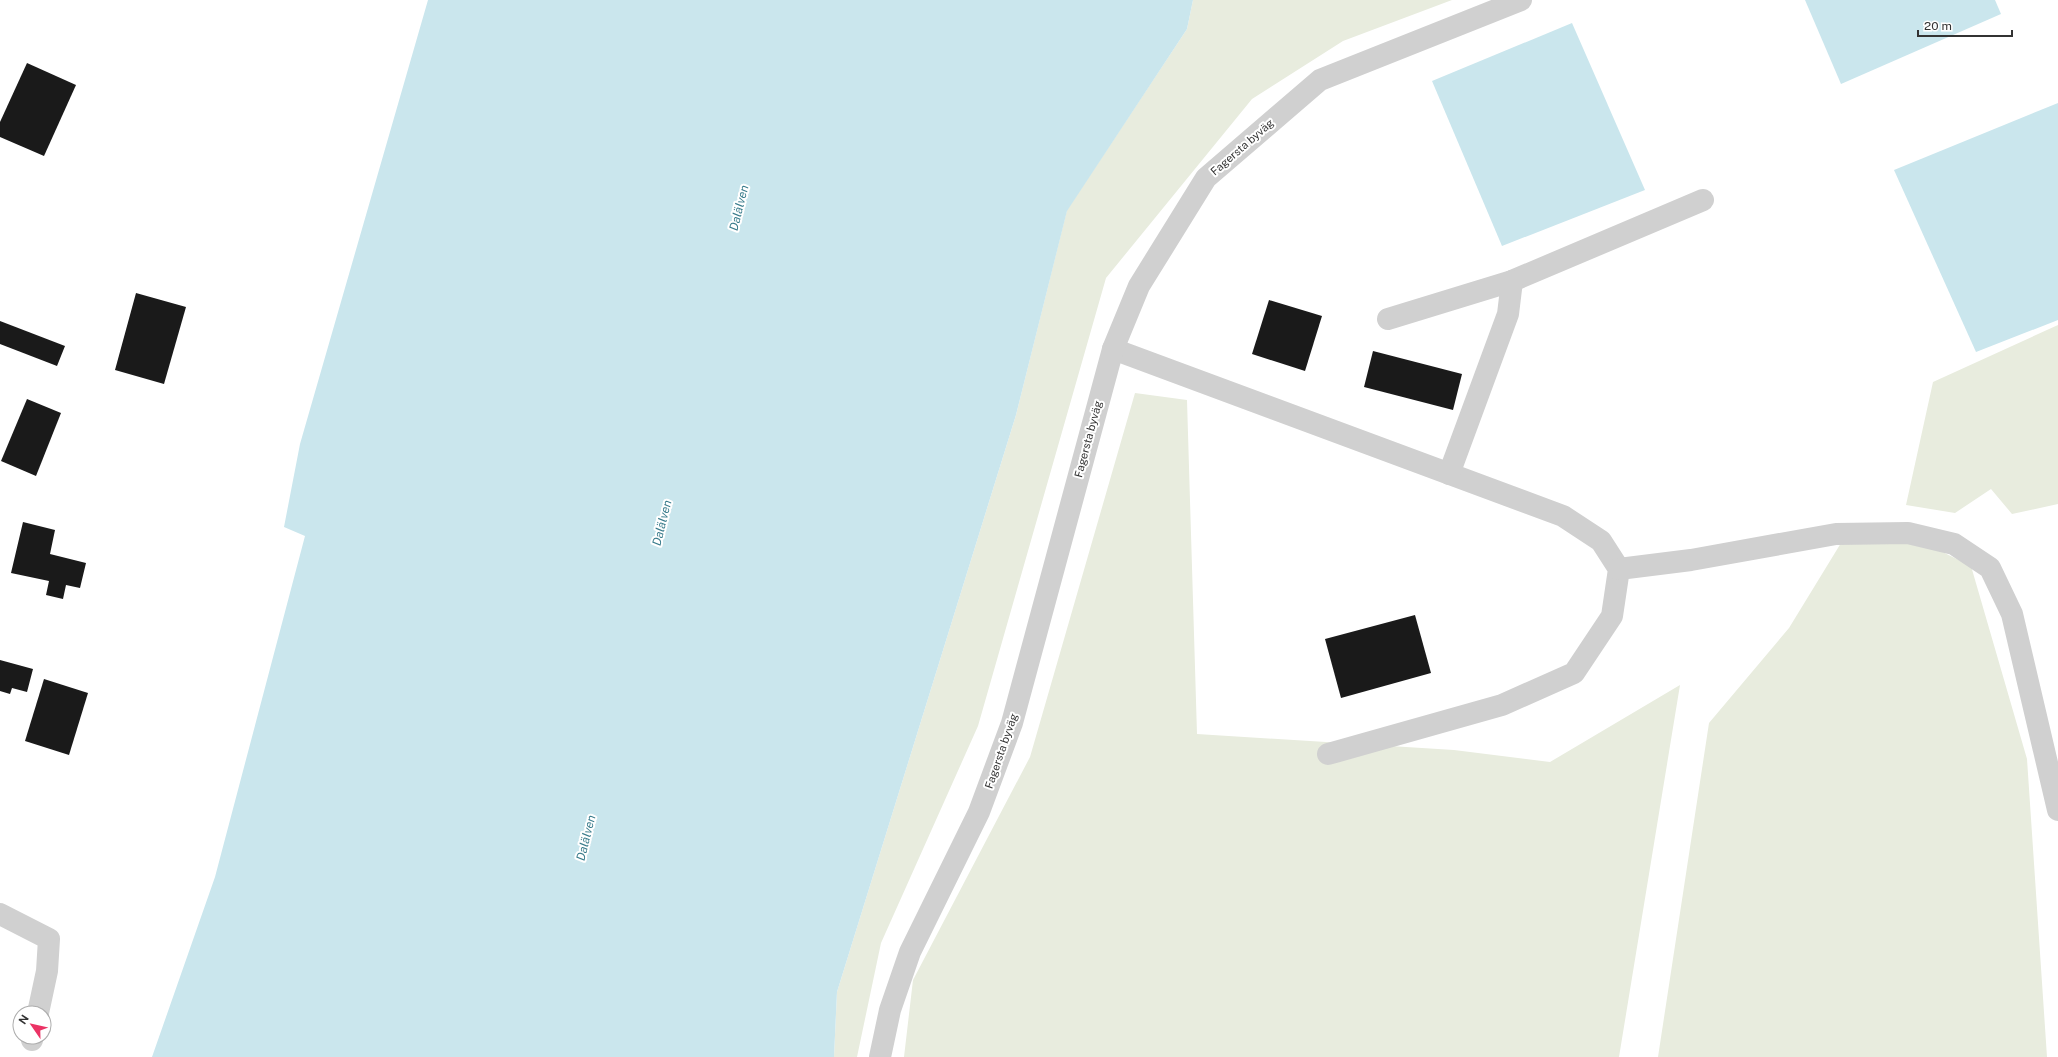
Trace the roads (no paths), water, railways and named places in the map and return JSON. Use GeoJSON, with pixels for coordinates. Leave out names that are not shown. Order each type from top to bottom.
{"type":"FeatureCollection","features":[{"type":"Feature","properties":{"kind":"street","name":"Fagersta byväg"},"geometry":{"type":"LineString","coordinates":[[880,1057],[890,1010],[910,952],[979,812],[1012,723],[1113,349],[1139,286],[1206,178],[1320,80],[1521,0]]}},
{"type":"Feature","properties":{"kind":"street"},"geometry":{"type":"LineString","coordinates":[[1388,319],[1512,281],[1703,200]]}},
{"type":"Feature","properties":{"kind":"street"},"geometry":{"type":"LineString","coordinates":[[1449,474],[1508,314],[1512,281]]}},
{"type":"Feature","properties":{"kind":"street"},"geometry":{"type":"LineString","coordinates":[[1113,349],[1563,516],[1601,541],[1619,569],[1612,616],[1574,673],[1502,705],[1328,754]]}},
{"type":"Feature","properties":{"kind":"street"},"geometry":{"type":"LineString","coordinates":[[1619,569],[1691,560],[1836,534],[1908,533],[1954,544],[1990,568],[2012,614],[2058,810]]}},
{"type":"Feature","properties":{"kind":"street"},"geometry":{"type":"LineString","coordinates":[[0,914],[49,939],[47,971],[40,1005]]}},
{"type":"Feature","properties":{"kind":"water","name":"Dalälven"},"geometry":{"type":"Polygon","coordinates":[[[428,0],[1193,0],[1187,29],[1067,211],[1016,415],[837,992],[834,1057],[152,1057],[215,877],[305,536],[284,527],[300,444],[428,0]]]}},
{"type":"Feature","properties":{"kind":"water"},"geometry":{"type":"Polygon","coordinates":[[[1805,0],[1995,0],[2001,14],[1841,84],[1805,0]]]}},
{"type":"Feature","properties":{"kind":"water"},"geometry":{"type":"Polygon","coordinates":[[[1572,23],[1645,190],[1502,246],[1432,81],[1572,23]]]}},
{"type":"Feature","properties":{"kind":"water"},"geometry":{"type":"Polygon","coordinates":[[[2058,103],[2058,320],[1976,352],[1894,170],[2058,103]]]}}]}
